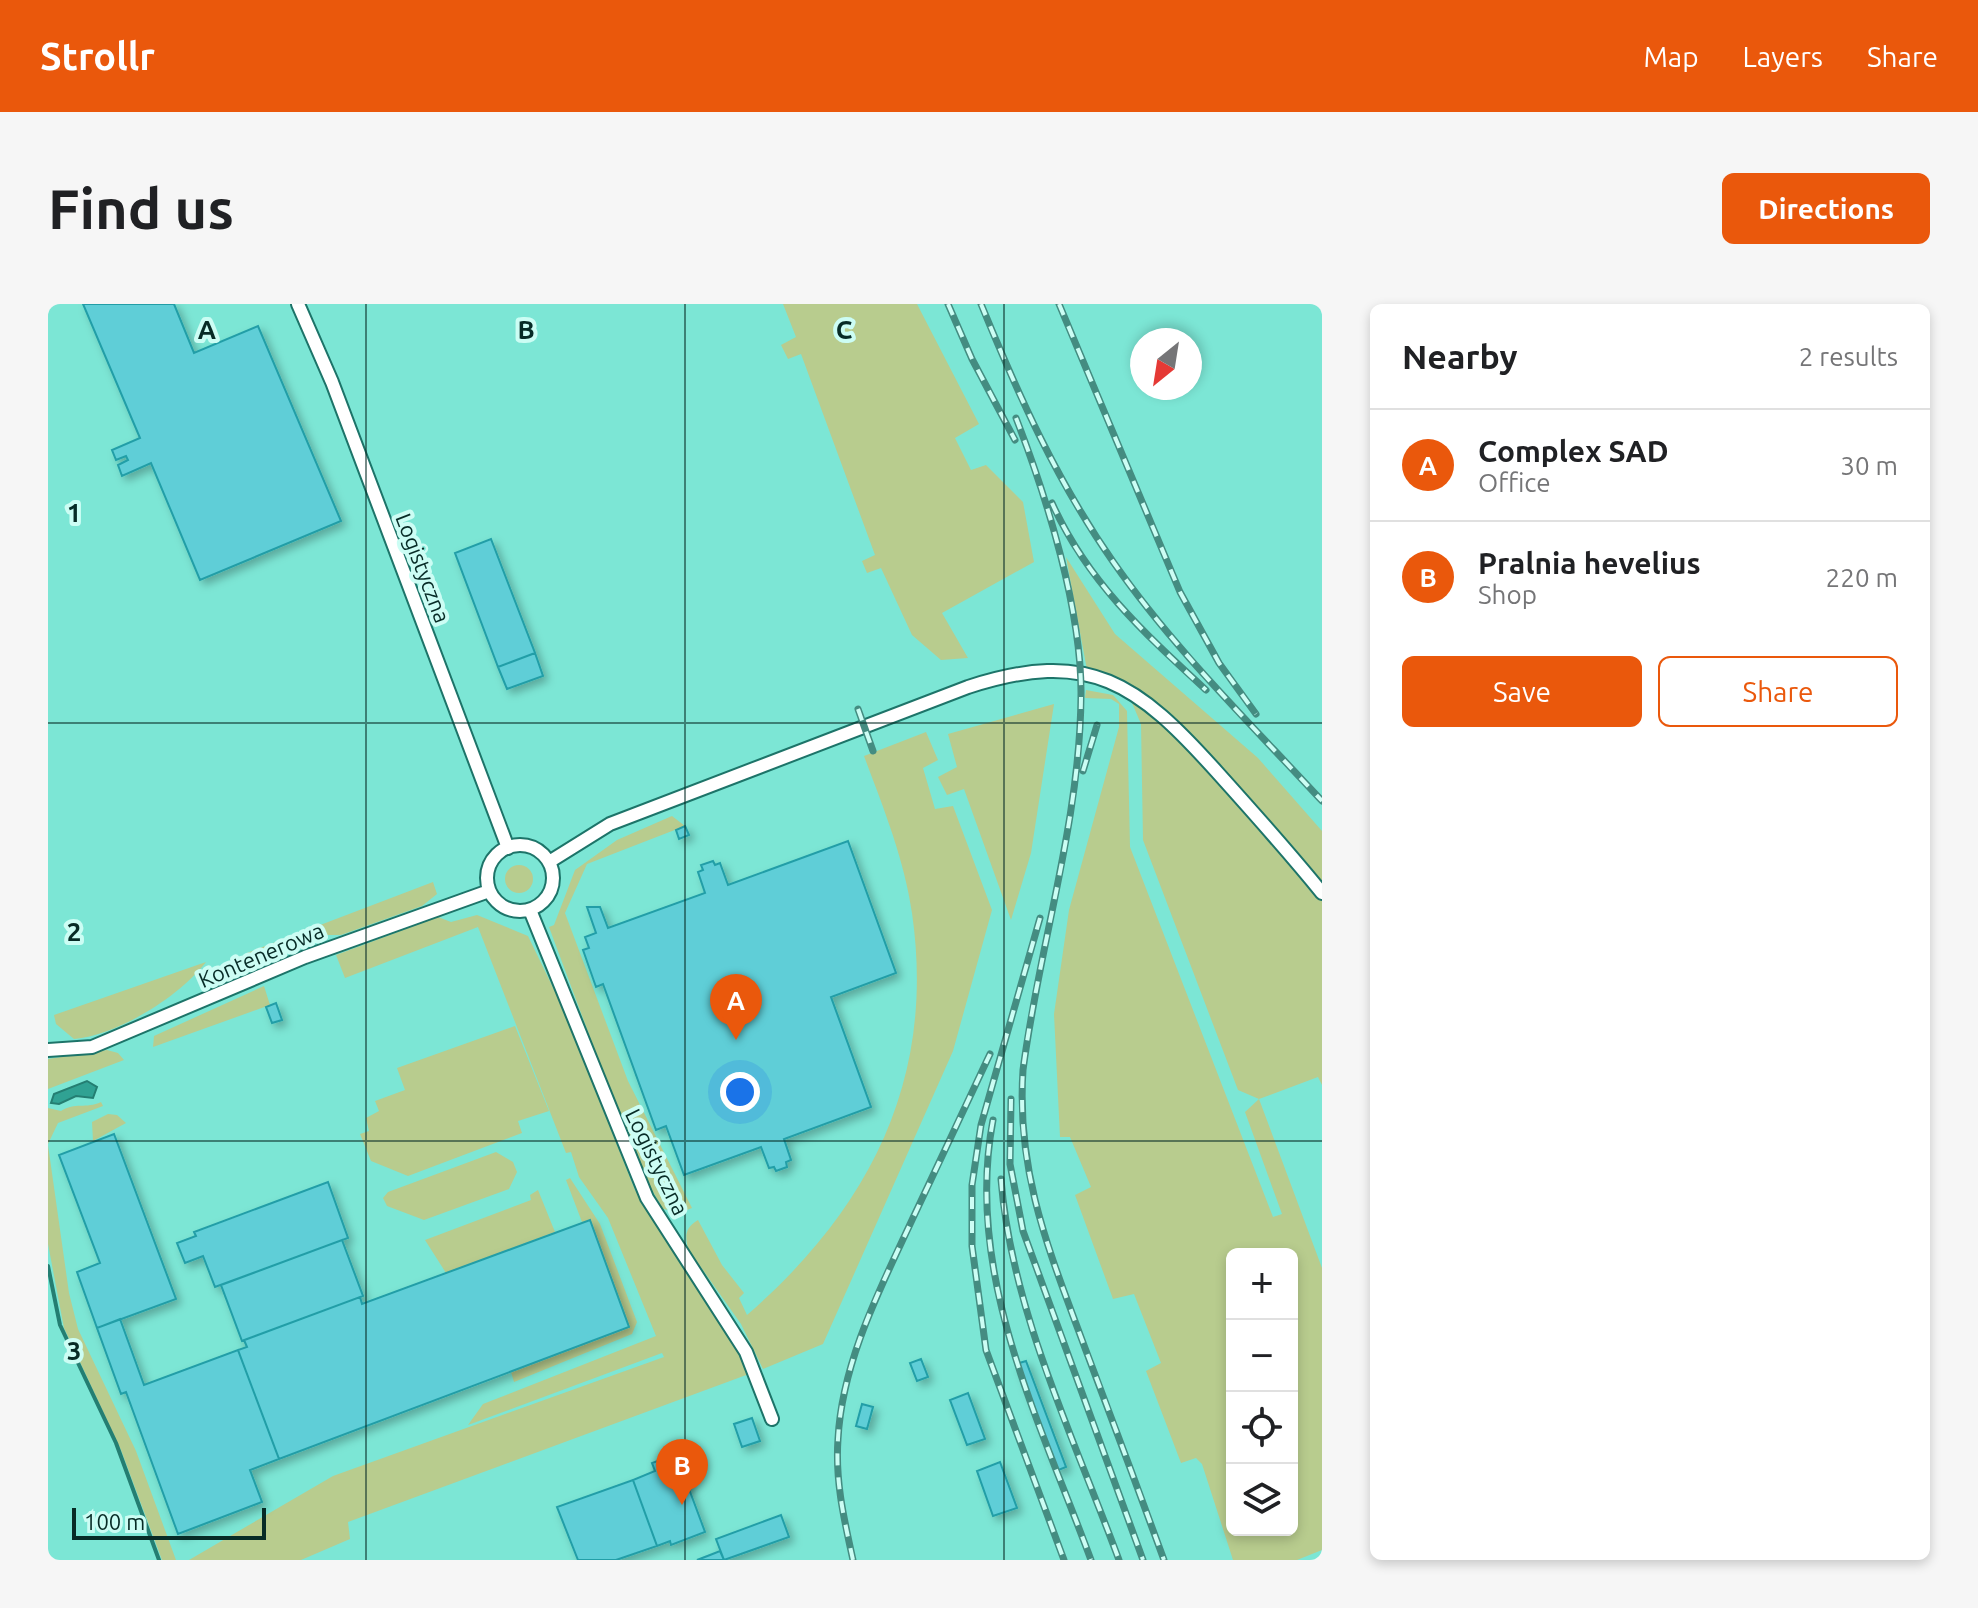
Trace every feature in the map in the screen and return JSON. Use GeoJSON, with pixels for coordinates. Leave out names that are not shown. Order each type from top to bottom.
{"type":"FeatureCollection","features":[{"type":"Feature","properties":{"kind":"street","name":"Logistyczna"},"geometry":{"type":"LineString","coordinates":[[298,304],[332,382],[508,848]]}},
{"type":"Feature","properties":{"kind":"street"},"geometry":{"type":"LineString","coordinates":[[549,862],[610,824],[968,687],[1002,676],[1045,670],[1070,671],[1116,683],[1156,708],[1278,840],[1322,893]]}},
{"type":"Feature","properties":{"kind":"street"},"geometry":{"type":"LineString","coordinates":[[529,846],[549,862],[552,887],[543,902],[530,910],[503,907],[489,891],[487,878],[491,862],[508,848],[529,846]]}},
{"type":"Feature","properties":{"kind":"street","name":"Kontenerowa"},"geometry":{"type":"LineString","coordinates":[[48,1050],[92,1047],[305,957],[489,891]]}},
{"type":"Feature","properties":{"kind":"street","name":"Logistyczna"},"geometry":{"type":"LineString","coordinates":[[530,910],[647,1198],[746,1352],[772,1419]]}},
{"type":"Feature","properties":{"kind":"green space"},"geometry":{"type":"Polygon","coordinates":[[[783,304],[917,304],[979,424],[955,438],[971,470],[986,465],[1023,502],[1034,562],[942,613],[968,658],[941,660],[912,635],[881,568],[867,573],[862,561],[875,555],[801,354],[788,359],[781,345],[796,337],[783,304]]]}},
{"type":"Feature","properties":{"kind":"green space"},"geometry":{"type":"Polygon","coordinates":[[[1066,557],[1115,634],[1258,758],[1322,831],[1322,1085],[1318,1077],[1259,1099],[1238,1090],[1143,840],[1141,724],[1124,684],[1087,670],[1066,557]]]}},
{"type":"Feature","properties":{"kind":"green space"},"geometry":{"type":"Polygon","coordinates":[[[1086,690],[1113,695],[1127,711],[1130,847],[1273,1217],[1282,1214],[1245,1112],[1259,1099],[1322,1268],[1322,1550],[1297,1560],[1233,1560],[1202,1464],[1196,1458],[1181,1463],[1146,1371],[1161,1363],[1134,1294],[1113,1299],[1075,1195],[1091,1187],[1070,1137],[1060,1137],[1054,1014],[1069,910],[1119,727],[1119,704],[1111,699],[1085,698],[1086,690]]]}},
{"type":"Feature","properties":{"kind":"green space"},"geometry":{"type":"Polygon","coordinates":[[[1054,704],[1031,853],[1011,920],[964,789],[947,795],[938,777],[957,767],[948,734],[1054,704]]]}},
{"type":"Feature","properties":{"kind":"green space"},"geometry":{"type":"Polygon","coordinates":[[[926,732],[938,760],[923,768],[935,809],[953,806],[992,910],[953,1051],[823,1344],[763,1369],[741,1324],[688,1249],[687,1232],[698,1220],[722,1265],[744,1293],[739,1298],[747,1315],[790,1274],[828,1230],[860,1185],[885,1136],[903,1085],[914,1031],[917,974],[912,913],[904,872],[864,756],[926,732]]]}},
{"type":"Feature","properties":{"kind":"green space"},"geometry":{"type":"Polygon","coordinates":[[[672,816],[685,826],[587,864],[565,913],[628,1081],[692,1208],[682,1212],[663,1209],[638,1166],[549,927],[554,925],[575,870],[617,840],[672,816]]]}},
{"type":"Feature","properties":{"kind":"green space"},"geometry":{"type":"Polygon","coordinates":[[[519,865],[529,869],[533,879],[529,889],[519,893],[509,889],[505,879],[509,869],[519,865]]]}},
{"type":"Feature","properties":{"kind":"green space"},"geometry":{"type":"Polygon","coordinates":[[[433,882],[437,894],[422,906],[341,935],[315,935],[253,961],[247,953],[433,882]]]}},
{"type":"Feature","properties":{"kind":"green space"},"geometry":{"type":"Polygon","coordinates":[[[477,915],[528,936],[561,1004],[635,1190],[729,1331],[749,1374],[348,1522],[350,1539],[301,1560],[189,1560],[333,1476],[664,1357],[662,1353],[468,1425],[483,1404],[656,1336],[608,1218],[579,1177],[571,1152],[566,1153],[478,927],[345,978],[336,955],[438,917],[451,922],[477,915]]]}},
{"type":"Feature","properties":{"kind":"green space"},"geometry":{"type":"Polygon","coordinates":[[[206,962],[164,1001],[109,1030],[74,1039],[56,1024],[54,1015],[206,962]]]}},
{"type":"Feature","properties":{"kind":"green space"},"geometry":{"type":"Polygon","coordinates":[[[264,986],[270,1005],[153,1047],[154,1036],[264,986]]]}},
{"type":"Feature","properties":{"kind":"green space"},"geometry":{"type":"Polygon","coordinates":[[[515,1026],[549,1111],[518,1121],[522,1133],[408,1176],[371,1161],[360,1134],[369,1131],[366,1118],[379,1111],[375,1101],[405,1090],[397,1068],[515,1026]]]}},
{"type":"Feature","properties":{"kind":"green space"},"geometry":{"type":"Polygon","coordinates":[[[107,1050],[118,1053],[124,1060],[48,1089],[48,1059],[107,1050]]]}},
{"type":"Feature","properties":{"kind":"green space"},"geometry":{"type":"Polygon","coordinates":[[[101,1102],[103,1106],[58,1123],[48,1144],[48,1108],[61,1111],[101,1102]]]}},
{"type":"Feature","properties":{"kind":"green space"},"geometry":{"type":"Polygon","coordinates":[[[108,1114],[117,1115],[126,1123],[93,1141],[92,1122],[108,1114]]]}},
{"type":"Feature","properties":{"kind":"green space"},"geometry":{"type":"Polygon","coordinates":[[[48,1145],[69,1293],[78,1329],[136,1451],[176,1560],[162,1560],[121,1450],[64,1328],[48,1244],[48,1145]]]}},
{"type":"Feature","properties":{"kind":"green space"},"geometry":{"type":"Polygon","coordinates":[[[496,1152],[513,1162],[517,1172],[509,1189],[424,1220],[387,1206],[383,1198],[388,1192],[496,1152]]]}},
{"type":"Feature","properties":{"kind":"green space"},"geometry":{"type":"Polygon","coordinates":[[[570,1178],[600,1224],[637,1322],[632,1334],[514,1382],[511,1372],[590,1220],[582,1222],[566,1180],[570,1178]]]}},
{"type":"Feature","properties":{"kind":"green space"},"geometry":{"type":"Polygon","coordinates":[[[538,1190],[555,1232],[446,1273],[425,1240],[531,1200],[530,1195],[538,1190]]]}},
{"type":"Feature","properties":{"kind":"water"},"geometry":{"type":"Polygon","coordinates":[[[87,1081],[97,1087],[93,1098],[76,1096],[59,1104],[51,1103],[54,1094],[87,1081]]]}},
{"type":"Feature","properties":{"kind":"building"},"geometry":{"type":"Polygon","coordinates":[[[83,304],[174,304],[194,353],[258,326],[341,521],[200,580],[151,463],[122,476],[118,465],[128,460],[126,456],[116,460],[112,450],[140,438],[83,304]]]}},
{"type":"Feature","properties":{"kind":"building"},"geometry":{"type":"Polygon","coordinates":[[[491,539],[535,653],[498,667],[455,553],[491,539]]]}},
{"type":"Feature","properties":{"kind":"building"},"geometry":{"type":"Polygon","coordinates":[[[535,653],[543,676],[507,689],[498,667],[535,653]]]}},
{"type":"Feature","properties":{"kind":"building"},"geometry":{"type":"Polygon","coordinates":[[[685,826],[689,835],[679,839],[676,830],[685,826]]]}},
{"type":"Feature","properties":{"kind":"building"},"geometry":{"type":"Polygon","coordinates":[[[848,841],[896,973],[831,997],[871,1107],[784,1139],[791,1160],[786,1162],[787,1167],[776,1171],[774,1167],[769,1168],[761,1147],[684,1175],[666,1126],[656,1130],[603,984],[596,987],[583,950],[589,948],[585,937],[596,933],[587,907],[600,907],[608,928],[705,893],[698,872],[703,870],[701,865],[713,861],[715,865],[720,863],[728,885],[848,841]]]}},
{"type":"Feature","properties":{"kind":"building"},"geometry":{"type":"Polygon","coordinates":[[[276,1003],[282,1020],[272,1023],[266,1007],[276,1003]]]}},
{"type":"Feature","properties":{"kind":"building"},"geometry":{"type":"Polygon","coordinates":[[[114,1134],[176,1299],[97,1328],[77,1272],[100,1263],[59,1155],[114,1134]]]}},
{"type":"Feature","properties":{"kind":"building"},"geometry":{"type":"Polygon","coordinates":[[[328,1182],[348,1238],[215,1287],[203,1256],[185,1263],[177,1243],[196,1236],[194,1232],[328,1182]]]}},
{"type":"Feature","properties":{"kind":"building"},"geometry":{"type":"Polygon","coordinates":[[[590,1220],[629,1327],[279,1459],[238,1350],[247,1347],[244,1340],[360,1297],[362,1304],[590,1220]]]}},
{"type":"Feature","properties":{"kind":"building"},"geometry":{"type":"Polygon","coordinates":[[[342,1240],[363,1296],[242,1341],[221,1285],[342,1240]]]}},
{"type":"Feature","properties":{"kind":"building"},"geometry":{"type":"Polygon","coordinates":[[[120,1319],[144,1385],[238,1350],[279,1459],[250,1470],[262,1502],[178,1534],[126,1392],[121,1394],[97,1328],[120,1319]]]}},
{"type":"Feature","properties":{"kind":"building"},"geometry":{"type":"Polygon","coordinates":[[[921,1359],[928,1377],[917,1381],[910,1363],[921,1359]]]}},
{"type":"Feature","properties":{"kind":"building"},"geometry":{"type":"Polygon","coordinates":[[[1026,1361],[1066,1467],[1056,1471],[1016,1364],[1026,1361]]]}},
{"type":"Feature","properties":{"kind":"building"},"geometry":{"type":"Polygon","coordinates":[[[968,1393],[985,1439],[967,1445],[950,1400],[968,1393]]]}},
{"type":"Feature","properties":{"kind":"building"},"geometry":{"type":"Polygon","coordinates":[[[862,1404],[873,1407],[867,1429],[856,1426],[862,1404]]]}},
{"type":"Feature","properties":{"kind":"building"},"geometry":{"type":"Polygon","coordinates":[[[752,1418],[760,1441],[742,1447],[734,1424],[752,1418]]]}},
{"type":"Feature","properties":{"kind":"building"},"geometry":{"type":"Polygon","coordinates":[[[676,1454],[705,1532],[671,1545],[670,1541],[657,1546],[633,1480],[655,1471],[652,1463],[676,1454]]]}},
{"type":"Feature","properties":{"kind":"building"},"geometry":{"type":"Polygon","coordinates":[[[1000,1462],[1017,1508],[993,1516],[977,1471],[1000,1462]]]}},
{"type":"Feature","properties":{"kind":"building"},"geometry":{"type":"Polygon","coordinates":[[[633,1480],[657,1546],[616,1560],[578,1560],[557,1507],[633,1480]]]}},
{"type":"Feature","properties":{"kind":"building"},"geometry":{"type":"Polygon","coordinates":[[[781,1515],[789,1537],[724,1560],[716,1539],[781,1515]]]}},
{"type":"Feature","properties":{"kind":"building"},"geometry":{"type":"Polygon","coordinates":[[[720,1551],[724,1560],[697,1560],[710,1555],[720,1551]]]}},
{"type":"Feature","properties":{"kind":"waterway"},"geometry":{"type":"LineString","coordinates":[[48,1266],[60,1325],[116,1443],[159,1560]]}},
{"type":"Feature","properties":{"kind":"railway"},"geometry":{"type":"LineString","coordinates":[[948,304],[972,359],[1015,440]]}},
{"type":"Feature","properties":{"kind":"railway"},"geometry":{"type":"LineString","coordinates":[[981,304],[1040,437],[1074,501],[1114,563],[1187,656],[1322,801]]}},
{"type":"Feature","properties":{"kind":"railway"},"geometry":{"type":"LineString","coordinates":[[1059,304],[1180,592],[1219,663],[1256,714]]}},
{"type":"Feature","properties":{"kind":"railway"},"geometry":{"type":"LineString","coordinates":[[1016,418],[1050,519],[1069,592],[1076,628],[1081,696],[1074,791],[1023,1070],[1025,1144],[1030,1179],[1048,1246],[1164,1560]]}},
{"type":"Feature","properties":{"kind":"railway"},"geometry":{"type":"LineString","coordinates":[[1052,503],[1066,531],[1100,581],[1139,626],[1206,690]]}},
{"type":"Feature","properties":{"kind":"railway"},"geometry":{"type":"LineString","coordinates":[[858,709],[873,751]]}},
{"type":"Feature","properties":{"kind":"railway"},"geometry":{"type":"LineString","coordinates":[[1083,771],[1097,725]]}},
{"type":"Feature","properties":{"kind":"railway"},"geometry":{"type":"LineString","coordinates":[[1040,918],[981,1125],[972,1185],[972,1246],[986,1350],[1064,1560]]}},
{"type":"Feature","properties":{"kind":"railway"},"geometry":{"type":"LineString","coordinates":[[853,1560],[838,1470],[838,1439],[847,1382],[864,1326],[990,1054]]}},
{"type":"Feature","properties":{"kind":"railway"},"geometry":{"type":"LineString","coordinates":[[1011,1099],[1010,1164],[1023,1231],[1143,1560]]}},
{"type":"Feature","properties":{"kind":"railway"},"geometry":{"type":"LineString","coordinates":[[993,1120],[987,1177],[989,1234],[998,1290],[1029,1399],[1091,1560]]}},
{"type":"Feature","properties":{"kind":"railway"},"geometry":{"type":"LineString","coordinates":[[1001,1179],[1007,1228],[1031,1325],[1119,1560]]}},
{"type":"Feature","properties":{"kind":"place","name":"Complex SAD"},"geometry":{"type":"Point","coordinates":[736,1040]}},
{"type":"Feature","properties":{"kind":"place","name":"Pralnia hevelius"},"geometry":{"type":"Point","coordinates":[682,1505]}}]}
